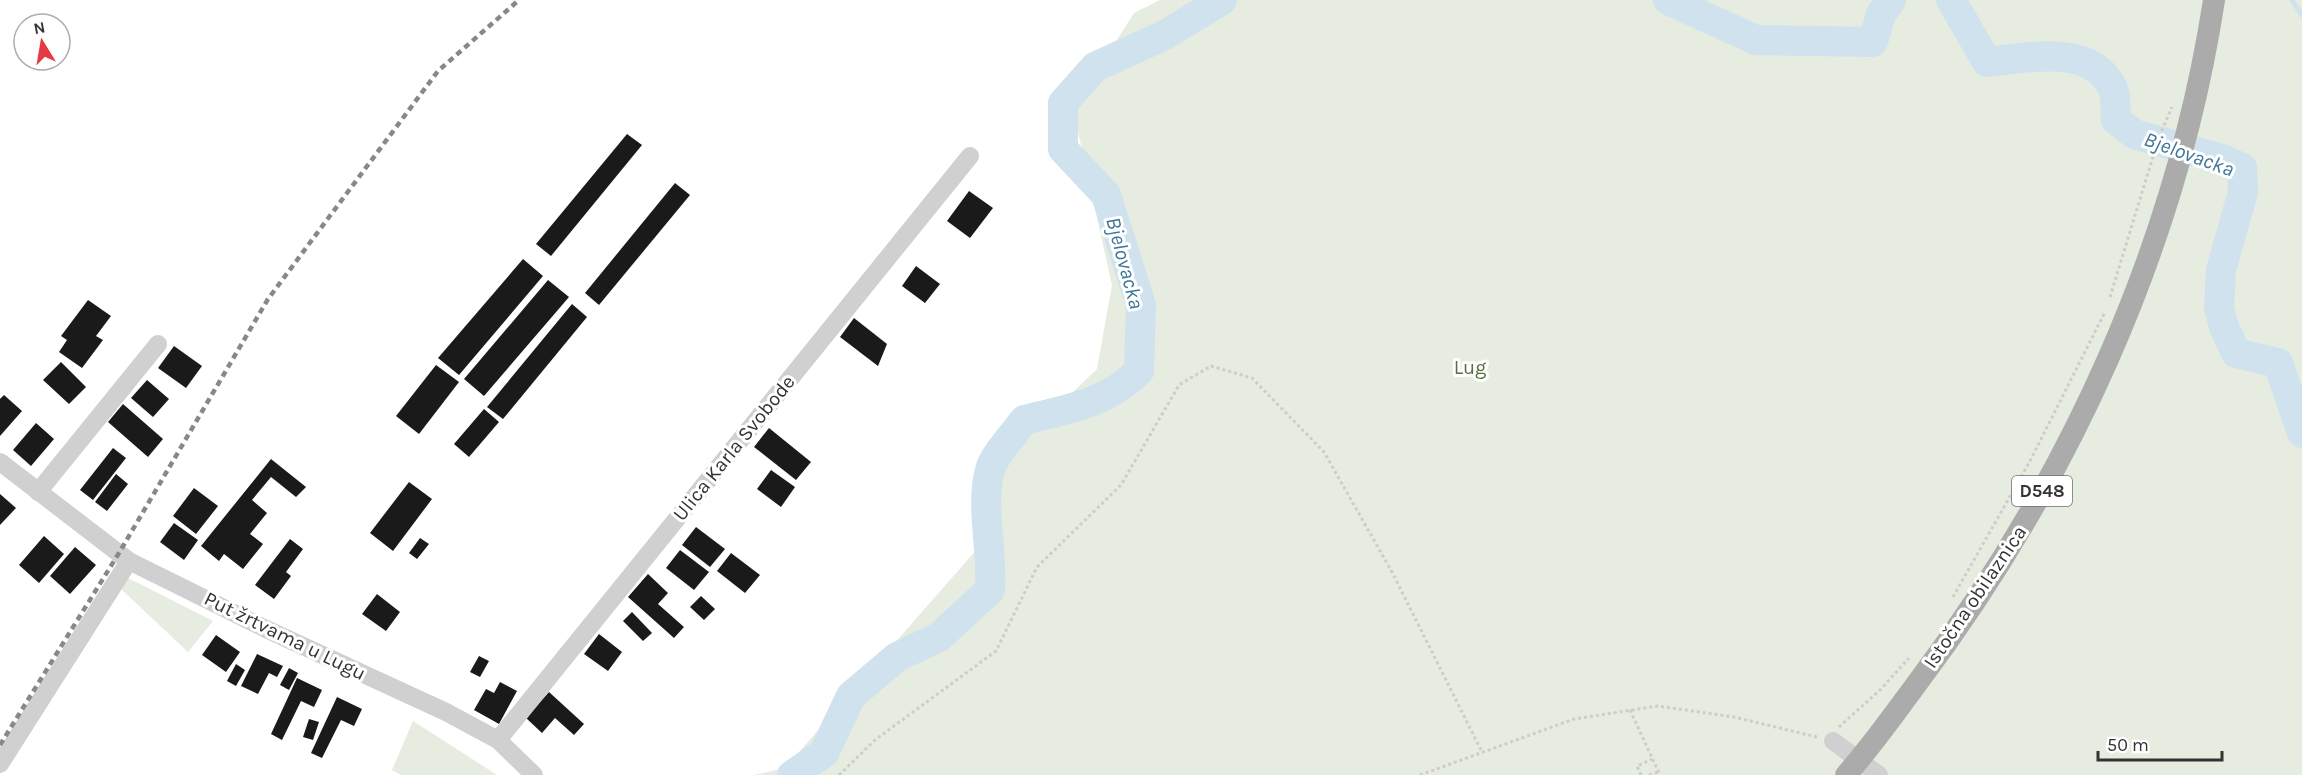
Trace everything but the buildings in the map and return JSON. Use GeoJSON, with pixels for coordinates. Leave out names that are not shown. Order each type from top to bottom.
{"type":"FeatureCollection","features":[{"type":"Feature","properties":{"kind":"main road","name":"Istočna obilaznica"},"geometry":{"type":"LineString","coordinates":[[1853,768],[1948,642],[1995,573],[2083,414],[2125,321],[2177,173],[2214,0]]}},
{"type":"Feature","properties":{"kind":"street","name":"Ulica Karla Svobode"},"geometry":{"type":"LineString","coordinates":[[498,740],[970,156]]}},
{"type":"Feature","properties":{"kind":"street"},"geometry":{"type":"LineString","coordinates":[[38,492],[158,344]]}},
{"type":"Feature","properties":{"kind":"street","name":"Put žrtvama u Lugu"},"geometry":{"type":"LineString","coordinates":[[0,462],[129,561],[266,629],[446,712],[498,740],[534,775]]}},
{"type":"Feature","properties":{"kind":"street"},"geometry":{"type":"LineString","coordinates":[[0,764],[129,561]]}},
{"type":"Feature","properties":{"kind":"street"},"geometry":{"type":"LineString","coordinates":[[1829,740],[1853,768],[1880,775]]}},
{"type":"Feature","properties":{"kind":"path"},"geometry":{"type":"LineString","coordinates":[[1949,604],[2030,461],[2109,304],[2159,137]]}},
{"type":"Feature","properties":{"kind":"path"},"geometry":{"type":"LineString","coordinates":[[839,775],[875,740],[996,651],[1037,567],[1121,485],[1179,385],[1211,366],[1252,378],[1324,452],[1392,572],[1482,752]]}},
{"type":"Feature","properties":{"kind":"path"},"geometry":{"type":"LineString","coordinates":[[1420,775],[1574,719],[1658,706],[1734,717],[1829,740],[1917,650]]}},
{"type":"Feature","properties":{"kind":"path"},"geometry":{"type":"LineString","coordinates":[[1630,710],[1659,773],[1649,775]]}},
{"type":"Feature","properties":{"kind":"path"},"geometry":{"type":"LineString","coordinates":[[1641,775],[1637,766],[1652,759]]}},
{"type":"Feature","properties":{"kind":"green space","name":"Lug"},"geometry":{"type":"Polygon","coordinates":[[[1160,0],[2302,0],[2302,775],[754,775],[785,768],[1000,523],[995,467],[1097,369],[1112,285],[1073,109],[1134,13],[1160,0]]]}},
{"type":"Feature","properties":{"kind":"green space"},"geometry":{"type":"Polygon","coordinates":[[[128,578],[213,621],[188,652],[120,588],[128,578]]]}},
{"type":"Feature","properties":{"kind":"green space"},"geometry":{"type":"Polygon","coordinates":[[[413,721],[497,775],[401,775],[392,770],[413,721]]]}},
{"type":"Feature","properties":{"kind":"waterway","name":"Bjelovacka"},"geometry":{"type":"LineString","coordinates":[[792,775],[824,753],[851,696],[897,657],[939,637],[990,590],[986,514],[987,484],[995,458],[1024,420],[1086,404],[1113,391],[1139,371],[1141,305],[1106,195],[1063,149],[1063,103],[1095,67],[1165,35],[1222,0]]}},
{"type":"Feature","properties":{"kind":"waterway","name":"Bjelovacka"},"geometry":{"type":"LineString","coordinates":[[1668,0],[1756,40],[1873,42],[1881,14],[1891,0]]}},
{"type":"Feature","properties":{"kind":"waterway","name":"Bjelovacka"},"geometry":{"type":"LineString","coordinates":[[1951,0],[1987,62],[2056,57],[2089,64],[2102,73],[2114,91],[2116,120],[2134,134],[2225,160],[2242,168],[2243,192],[2221,270],[2219,308],[2224,327],[2236,353],[2278,363],[2302,433]]}},
{"type":"Feature","properties":{"kind":"waterway"},"geometry":{"type":"LineString","coordinates":[[2292,0],[2302,15]]}},
{"type":"Feature","properties":{"kind":"railway"},"geometry":{"type":"LineString","coordinates":[[0,745],[119,553],[268,299],[438,71],[519,0]]}}]}
